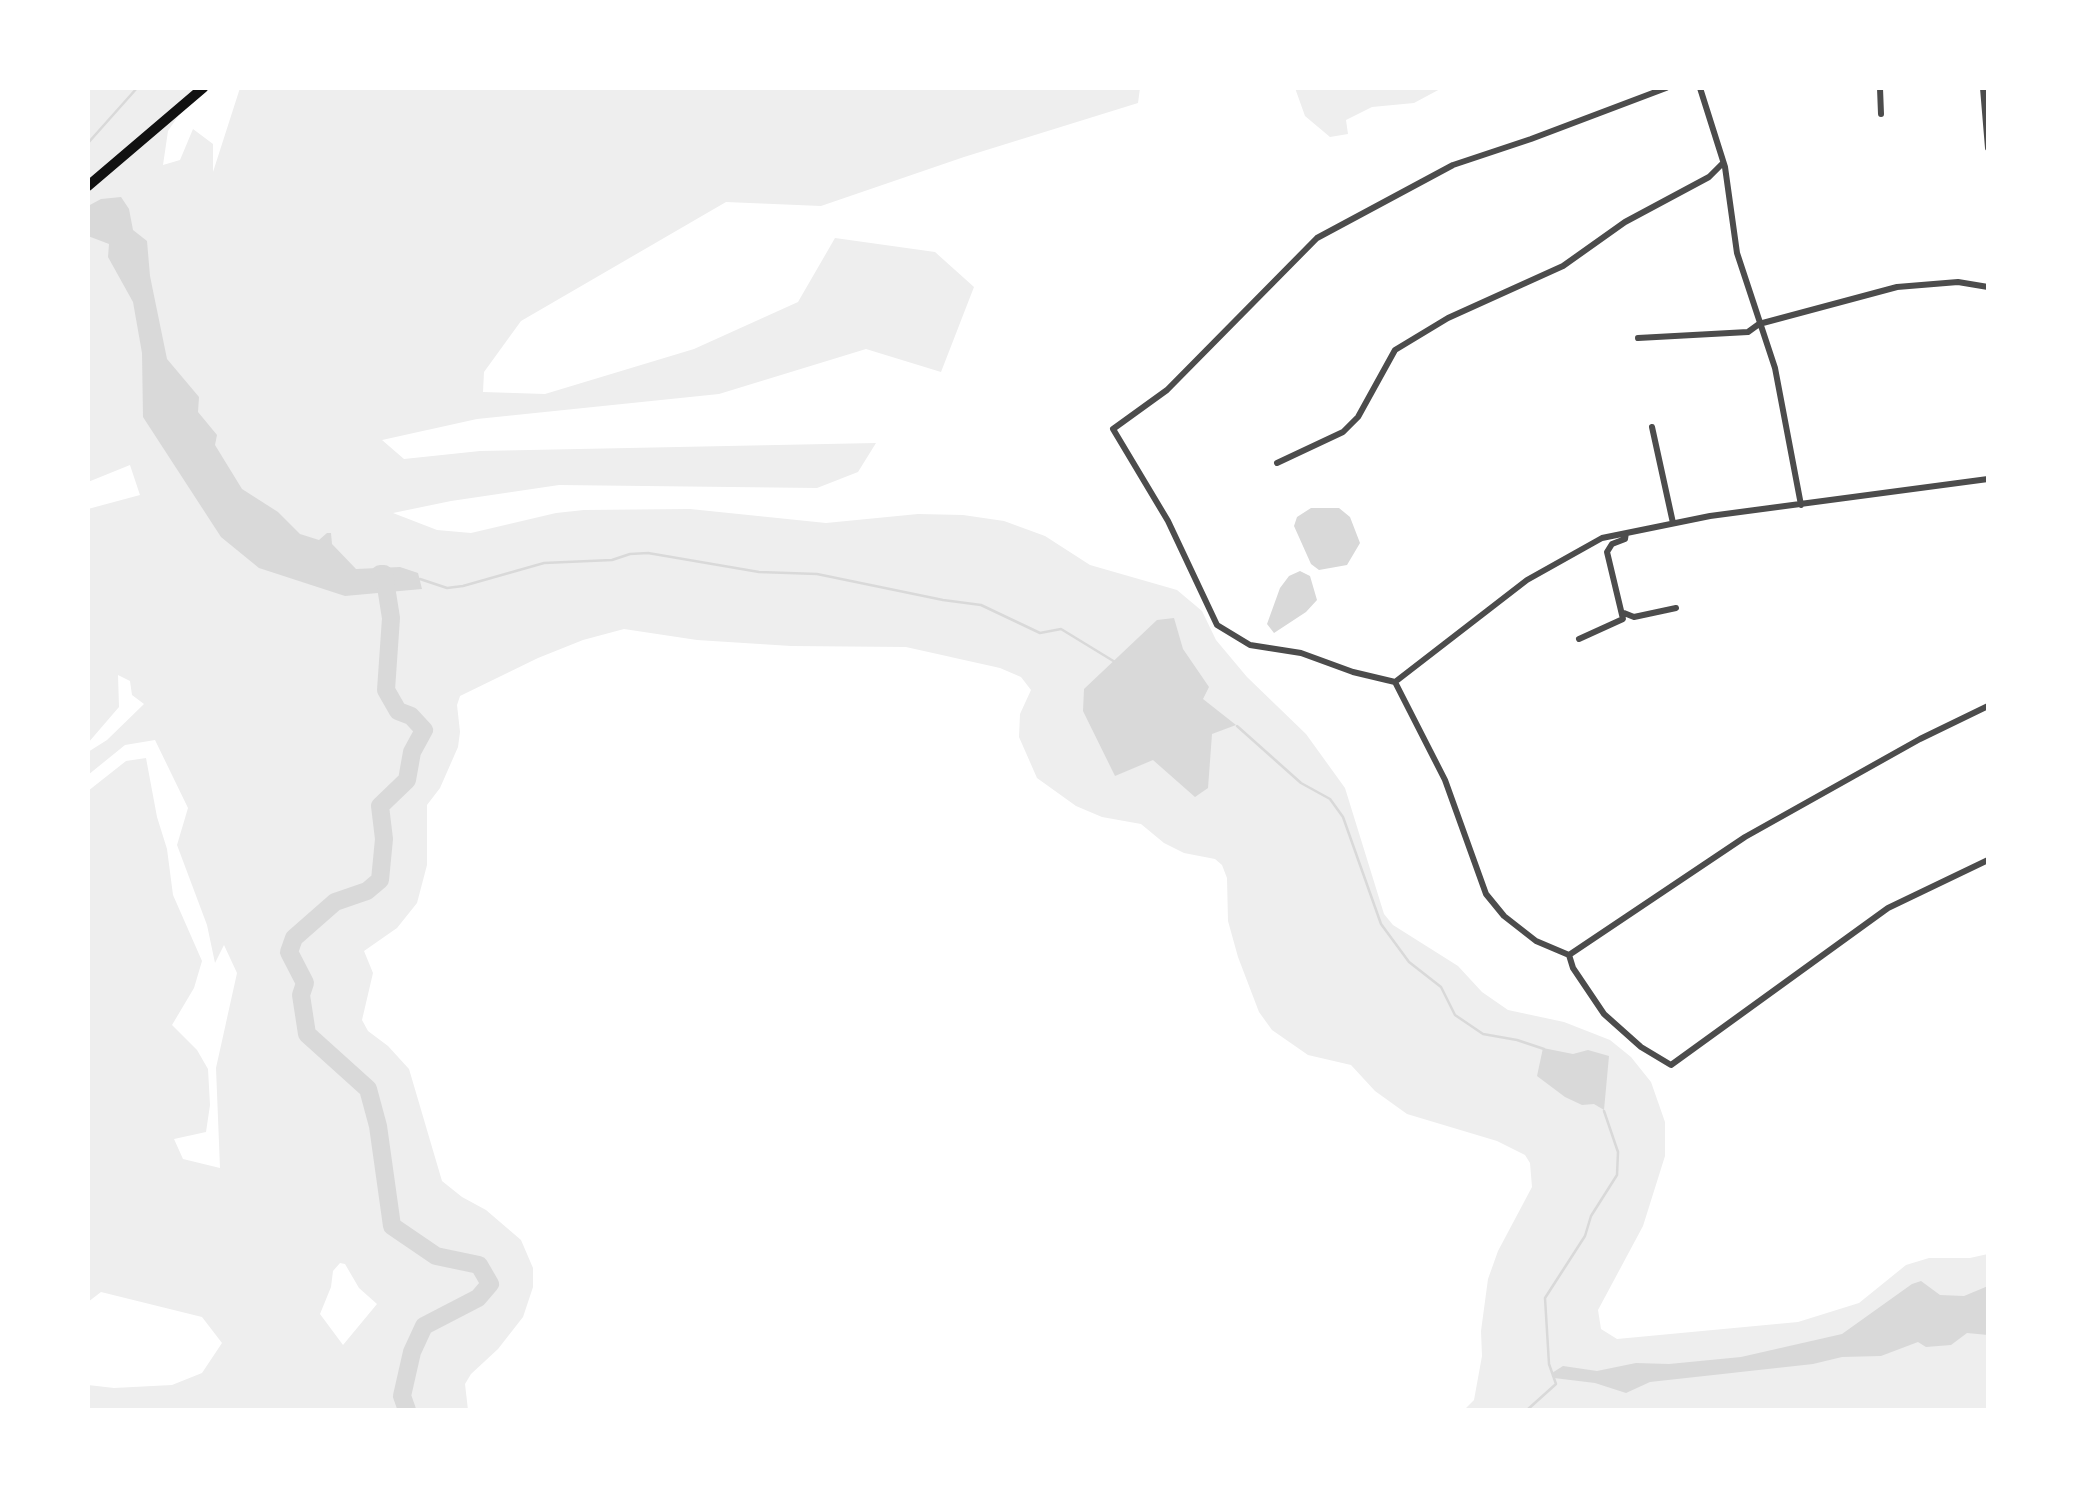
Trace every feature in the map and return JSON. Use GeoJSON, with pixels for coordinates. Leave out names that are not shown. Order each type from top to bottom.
{"type":"FeatureCollection","features":[{"type":"Feature","properties":{"kind":"highway"},"geometry":{"type":"LineString","coordinates":[[88,186],[203,88]]}},
{"type":"Feature","properties":{"kind":"street"},"geometry":{"type":"LineString","coordinates":[[1395,682],[1301,653],[1250,645],[1216,625],[1168,521],[1113,429],[1167,390],[1317,238],[1453,164],[1532,139],[1666,88]]}},
{"type":"Feature","properties":{"kind":"street"},"geometry":{"type":"LineString","coordinates":[[1700,88],[1723,163],[1737,253],[1776,368],[1801,505]]}},
{"type":"Feature","properties":{"kind":"street"},"geometry":{"type":"LineString","coordinates":[[1880,88],[1881,114]]}},
{"type":"Feature","properties":{"kind":"street"},"geometry":{"type":"LineString","coordinates":[[1983,88],[1988,148]]}},
{"type":"Feature","properties":{"kind":"street"},"geometry":{"type":"LineString","coordinates":[[1277,463],[1343,432],[1358,417],[1395,350],[1448,318],[1563,266],[1625,222],[1710,177],[1723,163]]}},
{"type":"Feature","properties":{"kind":"street"},"geometry":{"type":"LineString","coordinates":[[1638,338],[1748,332],[1759,324],[1897,286],[1958,282],[1988,287]]}},
{"type":"Feature","properties":{"kind":"street"},"geometry":{"type":"LineString","coordinates":[[1652,427],[1673,523]]}},
{"type":"Feature","properties":{"kind":"street"},"geometry":{"type":"LineString","coordinates":[[1395,682],[1526,580],[1602,538],[1673,523],[1988,479]]}},
{"type":"Feature","properties":{"kind":"street"},"geometry":{"type":"LineString","coordinates":[[1579,639],[1620,623],[1624,612],[1607,552],[1612,544],[1625,539],[1626,533]]}},
{"type":"Feature","properties":{"kind":"street"},"geometry":{"type":"LineString","coordinates":[[1624,612],[1634,617],[1676,608]]}},
{"type":"Feature","properties":{"kind":"street"},"geometry":{"type":"LineString","coordinates":[[1395,682],[1444,780],[1486,894],[1504,916],[1536,941],[1569,955],[1604,1014],[1642,1047],[1672,1065],[1888,908],[1988,860]]}},
{"type":"Feature","properties":{"kind":"street"},"geometry":{"type":"LineString","coordinates":[[1569,955],[1745,837],[1920,739],[1988,706]]}},
{"type":"Feature","properties":{"kind":"shaded area"},"geometry":{"type":"Polygon","coordinates":[[[88,88],[197,88],[168,131],[163,165],[180,160],[193,129],[213,144],[213,172],[240,88],[1140,88],[1138,103],[821,206],[726,202],[521,321],[484,372],[483,392],[545,394],[694,349],[798,302],[835,238],[935,252],[974,287],[941,372],[866,349],[719,394],[477,419],[382,440],[404,459],[480,451],[876,443],[858,472],[817,488],[559,485],[393,513],[437,530],[471,533],[584,510],[690,509],[826,523],[918,514],[963,515],[1004,521],[1045,536],[1090,565],[1177,590],[1202,611],[1216,640],[1247,677],[1306,734],[1345,788],[1384,914],[1393,925],[1458,966],[1482,992],[1508,1010],[1564,1022],[1610,1040],[1631,1057],[1651,1082],[1665,1122],[1665,1156],[1643,1226],[1598,1310],[1601,1329],[1617,1339],[1798,1322],[1859,1303],[1906,1265],[1929,1258],[1988,1254],[1988,1410],[1464,1410],[1474,1400],[1488,1279],[1498,1251],[1532,1187],[1530,1163],[1525,1155],[1497,1141],[1407,1114],[1375,1091],[1351,1065],[1308,1055],[1272,1030],[1259,1012],[1238,957],[1228,921],[1227,878],[1222,865],[1215,859],[1184,853],[1164,843],[1141,824],[1102,817],[1076,806],[1037,778],[1019,737],[1020,714],[1031,690],[1021,677],[1000,668],[906,647],[697,640],[624,629],[538,658],[460,696],[458,747],[440,788],[427,805],[427,865],[417,903],[397,928],[364,951],[373,973],[362,1020],[368,1031],[409,1069],[442,1181],[486,1210],[521,1240],[533,1268],[533,1287],[523,1317],[465,1384],[468,1410],[88,1410],[88,1385],[172,1385],[202,1373],[222,1343],[202,1317],[101,1292],[88,1302],[88,791],[126,761],[146,758],[167,849],[173,895],[202,961],[194,988],[172,1025],[197,1050],[208,1069],[210,1105],[206,1132],[174,1139],[183,1159],[220,1168],[216,1068],[237,973],[224,945],[215,963],[207,925],[177,845],[188,808],[155,740],[125,745],[88,775],[88,752],[107,740],[144,704],[132,695],[130,681],[118,675],[119,707],[88,743],[88,509],[140,495],[130,465],[88,482],[88,88]],[[340,1263],[333,1271],[320,1314],[343,1345],[377,1304],[359,1288],[345,1264],[340,1263]]]}},
{"type":"Feature","properties":{"kind":"shaded area"},"geometry":{"type":"Polygon","coordinates":[[[1295,88],[1442,88],[1414,103],[1372,107],[1346,120],[1348,134],[1330,137],[1305,116],[1295,88]]]}},
{"type":"Feature","properties":{"kind":"shaded area"},"geometry":{"type":"Polygon","coordinates":[[[121,197],[129,209],[133,230],[147,241],[167,359],[199,397],[198,412],[217,435],[215,445],[242,489],[278,512],[300,534],[319,540],[331,533],[332,544],[356,569],[400,567],[418,573],[422,589],[345,596],[259,568],[221,537],[143,417],[142,353],[133,302],[108,257],[109,244],[88,236],[88,206],[101,199],[121,197]]]}},
{"type":"Feature","properties":{"kind":"shaded area"},"geometry":{"type":"Polygon","coordinates":[[[1311,508],[1339,508],[1350,517],[1360,543],[1347,565],[1319,570],[1311,564],[1294,526],[1297,517],[1311,508]]]}},
{"type":"Feature","properties":{"kind":"shaded area"},"geometry":{"type":"Polygon","coordinates":[[[1300,571],[1310,576],[1317,600],[1274,633],[1267,624],[1280,588],[1289,576],[1300,571]]]}},
{"type":"Feature","properties":{"kind":"shaded area"},"geometry":{"type":"Polygon","coordinates":[[[1174,618],[1183,649],[1209,687],[1203,699],[1236,725],[1212,734],[1208,788],[1195,797],[1153,760],[1115,776],[1083,711],[1084,689],[1157,620],[1174,618]]]}},
{"type":"Feature","properties":{"kind":"shaded area"},"geometry":{"type":"Polygon","coordinates":[[[1543,1048],[1573,1054],[1588,1050],[1609,1056],[1604,1110],[1565,1097],[1537,1076],[1543,1048]]]}},
{"type":"Feature","properties":{"kind":"shaded area"},"geometry":{"type":"Polygon","coordinates":[[[1921,1281],[1940,1295],[1964,1296],[1988,1286],[1988,1335],[1967,1333],[1951,1345],[1926,1347],[1918,1342],[1881,1356],[1842,1357],[1813,1364],[1650,1382],[1626,1393],[1595,1383],[1554,1378],[1552,1373],[1563,1366],[1597,1371],[1636,1363],[1741,1357],[1842,1334],[1921,1281]]]}},
{"type":"Feature","properties":{"kind":"waterway"},"geometry":{"type":"LineString","coordinates":[[88,143],[137,88]]}},
{"type":"Feature","properties":{"kind":"waterway"},"geometry":{"type":"LineString","coordinates":[[420,579],[447,588],[544,563],[612,560],[648,553],[759,572],[817,574],[981,605],[1040,633],[1061,629],[1115,662]]}},
{"type":"Feature","properties":{"kind":"waterway"},"geometry":{"type":"LineString","coordinates":[[380,574],[384,574],[391,618],[386,690],[398,711],[411,716],[424,730],[412,752],[407,780],[380,806],[384,839],[380,880],[367,891],[335,902],[294,938],[289,952],[305,983],[301,995],[307,1034],[368,1089],[378,1126],[392,1226],[436,1256],[479,1265],[490,1284],[478,1298],[424,1326],[412,1352],[402,1396],[407,1410]]}},
{"type":"Feature","properties":{"kind":"waterway"},"geometry":{"type":"LineString","coordinates":[[1237,726],[1301,783],[1330,799],[1343,817],[1381,924],[1409,962],[1441,987],[1455,1015],[1483,1034],[1544,1049]]}},
{"type":"Feature","properties":{"kind":"waterway"},"geometry":{"type":"LineString","coordinates":[[1527,1410],[1556,1384],[1549,1364],[1545,1298],[1585,1236],[1591,1216],[1617,1175],[1618,1152],[1604,1111]]}}]}
